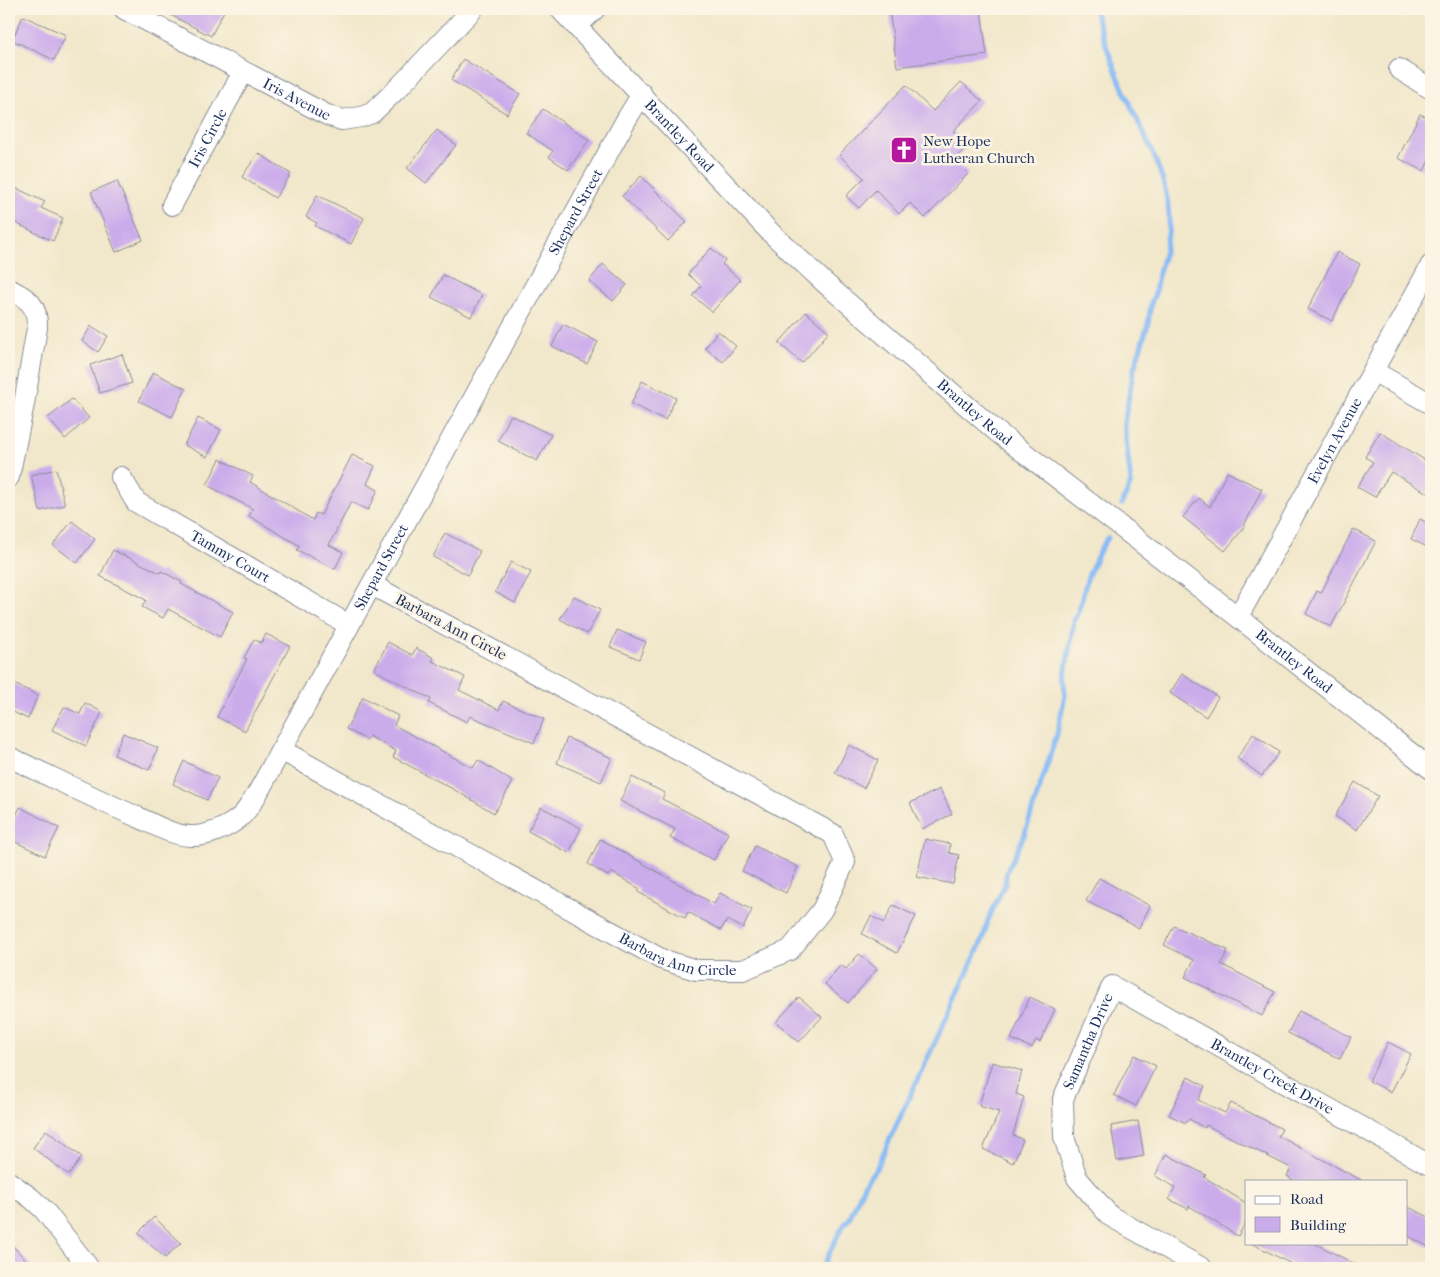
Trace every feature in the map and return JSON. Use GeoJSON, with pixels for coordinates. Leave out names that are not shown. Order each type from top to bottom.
{"type":"FeatureCollection","features":[{"type":"Feature","properties":{"kind":"street","name":"Iris Avenue"},"geometry":{"type":"LineString","coordinates":[[124,9],[327,115],[342,120],[361,118],[372,113],[473,9]]}},
{"type":"Feature","properties":{"kind":"street","name":"Brantley Road"},"geometry":{"type":"LineString","coordinates":[[560,9],[770,232],[826,284],[996,431],[1238,617],[1431,769]]}},
{"type":"Feature","properties":{"kind":"street"},"geometry":{"type":"LineString","coordinates":[[578,26],[595,9]]}},
{"type":"Feature","properties":{"kind":"street"},"geometry":{"type":"LineString","coordinates":[[1398,69],[1431,89]]}},
{"type":"Feature","properties":{"kind":"street","name":"Iris Circle"},"geometry":{"type":"LineString","coordinates":[[172,205],[243,72]]}},
{"type":"Feature","properties":{"kind":"street","name":"Shepard Street"},"geometry":{"type":"LineString","coordinates":[[9,756],[118,809],[171,832],[190,836],[206,834],[224,827],[240,817],[254,798],[281,750],[642,94]]}},
{"type":"Feature","properties":{"kind":"street","name":"Evelyn Avenue"},"geometry":{"type":"LineString","coordinates":[[1238,617],[1431,264]]}},
{"type":"Feature","properties":{"kind":"street"},"geometry":{"type":"LineString","coordinates":[[9,289],[27,298],[38,316],[24,404],[9,477]]}},
{"type":"Feature","properties":{"kind":"street"},"geometry":{"type":"LineString","coordinates":[[1373,371],[1431,404]]}},
{"type":"Feature","properties":{"kind":"street","name":"Tammy Court"},"geometry":{"type":"LineString","coordinates":[[121,477],[136,502],[349,625]]}},
{"type":"Feature","properties":{"kind":"street","name":"Barbara Ann Circle"},"geometry":{"type":"LineString","coordinates":[[281,750],[661,959],[696,970],[743,970],[790,950],[822,910],[845,862],[833,834],[372,585]]}},
{"type":"Feature","properties":{"kind":"street","name":"Brantley Creek Drive"},"geometry":{"type":"LineString","coordinates":[[1112,986],[1431,1166]]}},
{"type":"Feature","properties":{"kind":"street","name":"Samantha Drive"},"geometry":{"type":"LineString","coordinates":[[1112,986],[1063,1099],[1064,1137],[1077,1178],[1110,1216],[1202,1268]]}},
{"type":"Feature","properties":{"kind":"street"},"geometry":{"type":"LineString","coordinates":[[9,1182],[44,1210],[88,1268]]}},
{"type":"Feature","properties":{"kind":"building"},"geometry":{"type":"Polygon","coordinates":[[[159,9],[225,9],[211,36],[159,9]]]}},
{"type":"Feature","properties":{"kind":"building"},"geometry":{"type":"Polygon","coordinates":[[[889,9],[981,9],[987,55],[897,67],[889,9]]]}},
{"type":"Feature","properties":{"kind":"building"},"geometry":{"type":"Polygon","coordinates":[[[23,16],[66,35],[54,60],[12,40],[23,16]]]}},
{"type":"Feature","properties":{"kind":"building"},"geometry":{"type":"Polygon","coordinates":[[[463,59],[520,94],[507,114],[451,80],[463,59]]]}},
{"type":"Feature","properties":{"kind":"building","name":"New Hope Lutheran Church"},"geometry":{"type":"Polygon","coordinates":[[[961,82],[982,101],[953,131],[968,145],[954,160],[968,174],[925,218],[910,203],[899,214],[876,190],[859,208],[846,196],[864,178],[839,155],[906,85],[933,111],[961,82]]]}},
{"type":"Feature","properties":{"kind":"building"},"geometry":{"type":"Polygon","coordinates":[[[543,109],[589,140],[568,170],[549,157],[553,151],[526,133],[543,109]]]}},
{"type":"Feature","properties":{"kind":"building"},"geometry":{"type":"Polygon","coordinates":[[[1420,114],[1431,119],[1431,156],[1424,171],[1398,158],[1420,114]]]}},
{"type":"Feature","properties":{"kind":"building"},"geometry":{"type":"Polygon","coordinates":[[[437,130],[456,145],[426,183],[407,168],[437,130]]]}},
{"type":"Feature","properties":{"kind":"building"},"geometry":{"type":"Polygon","coordinates":[[[258,153],[291,174],[275,198],[242,177],[258,153]]]}},
{"type":"Feature","properties":{"kind":"building"},"geometry":{"type":"Polygon","coordinates":[[[641,176],[687,222],[668,241],[622,196],[641,176]]]}},
{"type":"Feature","properties":{"kind":"building"},"geometry":{"type":"Polygon","coordinates":[[[117,181],[143,240],[116,252],[91,192],[117,181]]]}},
{"type":"Feature","properties":{"kind":"building"},"geometry":{"type":"Polygon","coordinates":[[[16,188],[45,202],[41,208],[63,218],[53,241],[9,220],[9,203],[16,188]]]}},
{"type":"Feature","properties":{"kind":"building"},"geometry":{"type":"Polygon","coordinates":[[[317,195],[364,218],[351,244],[315,226],[317,223],[306,217],[317,195]]]}},
{"type":"Feature","properties":{"kind":"building"},"geometry":{"type":"Polygon","coordinates":[[[711,248],[725,260],[722,264],[740,280],[712,312],[693,296],[701,286],[688,274],[711,248]]]}},
{"type":"Feature","properties":{"kind":"building"},"geometry":{"type":"Polygon","coordinates":[[[1337,252],[1360,264],[1332,321],[1308,309],[1337,252]]]}},
{"type":"Feature","properties":{"kind":"building"},"geometry":{"type":"Polygon","coordinates":[[[603,264],[627,285],[613,301],[589,281],[603,264]]]}},
{"type":"Feature","properties":{"kind":"building"},"geometry":{"type":"Polygon","coordinates":[[[443,275],[482,295],[471,317],[431,297],[443,275]]]}},
{"type":"Feature","properties":{"kind":"building"},"geometry":{"type":"Polygon","coordinates":[[[806,312],[829,332],[802,363],[779,343],[806,312]]]}},
{"type":"Feature","properties":{"kind":"building"},"geometry":{"type":"Polygon","coordinates":[[[563,324],[598,342],[587,364],[552,346],[563,324]]]}},
{"type":"Feature","properties":{"kind":"building"},"geometry":{"type":"Polygon","coordinates":[[[91,326],[108,336],[98,352],[82,341],[91,326]]]}},
{"type":"Feature","properties":{"kind":"building"},"geometry":{"type":"Polygon","coordinates":[[[718,331],[736,346],[723,362],[705,348],[718,331]]]}},
{"type":"Feature","properties":{"kind":"building"},"geometry":{"type":"Polygon","coordinates":[[[122,354],[132,383],[100,393],[90,365],[122,354]]]}},
{"type":"Feature","properties":{"kind":"building"},"geometry":{"type":"Polygon","coordinates":[[[153,372],[186,389],[172,417],[139,401],[153,372]]]}},
{"type":"Feature","properties":{"kind":"building"},"geometry":{"type":"Polygon","coordinates":[[[642,381],[676,398],[665,420],[631,404],[642,381]]]}},
{"type":"Feature","properties":{"kind":"building"},"geometry":{"type":"Polygon","coordinates":[[[72,399],[89,418],[65,439],[48,418],[72,399]]]}},
{"type":"Feature","properties":{"kind":"building"},"geometry":{"type":"Polygon","coordinates":[[[511,415],[551,435],[537,461],[498,441],[511,415]]]}},
{"type":"Feature","properties":{"kind":"building"},"geometry":{"type":"Polygon","coordinates":[[[198,418],[221,430],[207,457],[184,445],[198,418]]]}},
{"type":"Feature","properties":{"kind":"building"},"geometry":{"type":"Polygon","coordinates":[[[1380,432],[1431,464],[1431,495],[1391,472],[1375,497],[1357,487],[1373,462],[1365,457],[1380,432]]]}},
{"type":"Feature","properties":{"kind":"building"},"geometry":{"type":"Polygon","coordinates":[[[352,455],[375,466],[367,484],[378,490],[368,510],[351,502],[329,545],[343,552],[335,569],[297,550],[300,546],[249,516],[253,509],[207,485],[220,459],[253,476],[250,482],[313,520],[316,513],[321,515],[352,455]]]}},
{"type":"Feature","properties":{"kind":"building"},"geometry":{"type":"Polygon","coordinates":[[[56,469],[65,505],[40,511],[31,475],[56,469]]]}},
{"type":"Feature","properties":{"kind":"building"},"geometry":{"type":"Polygon","coordinates":[[[1227,472],[1262,489],[1242,530],[1225,551],[1183,517],[1199,498],[1210,507],[1227,472]]]}},
{"type":"Feature","properties":{"kind":"building"},"geometry":{"type":"Polygon","coordinates":[[[1420,519],[1431,525],[1431,549],[1411,539],[1420,519]]]}},
{"type":"Feature","properties":{"kind":"building"},"geometry":{"type":"Polygon","coordinates":[[[72,521],[95,539],[77,563],[53,545],[72,521]]]}},
{"type":"Feature","properties":{"kind":"building"},"geometry":{"type":"Polygon","coordinates":[[[1353,529],[1376,541],[1331,627],[1306,614],[1317,591],[1321,593],[1353,529]]]}},
{"type":"Feature","properties":{"kind":"building"},"geometry":{"type":"Polygon","coordinates":[[[445,533],[480,551],[468,575],[433,557],[445,533]]]}},
{"type":"Feature","properties":{"kind":"building"},"geometry":{"type":"Polygon","coordinates":[[[113,550],[160,573],[161,571],[233,612],[220,637],[168,609],[163,618],[142,607],[146,600],[100,576],[113,550]]]}},
{"type":"Feature","properties":{"kind":"building"},"geometry":{"type":"Polygon","coordinates":[[[511,562],[531,572],[515,603],[495,592],[511,562]]]}},
{"type":"Feature","properties":{"kind":"building"},"geometry":{"type":"Polygon","coordinates":[[[574,596],[600,610],[587,634],[560,619],[574,596]]]}},
{"type":"Feature","properties":{"kind":"building"},"geometry":{"type":"Polygon","coordinates":[[[617,630],[646,642],[639,659],[610,647],[617,630]]]}},
{"type":"Feature","properties":{"kind":"building"},"geometry":{"type":"Polygon","coordinates":[[[266,634],[290,646],[245,731],[217,717],[247,659],[244,658],[254,639],[261,643],[266,634]]]}},
{"type":"Feature","properties":{"kind":"building"},"geometry":{"type":"Polygon","coordinates":[[[388,642],[412,655],[416,648],[434,658],[432,661],[465,677],[459,690],[499,710],[503,701],[544,719],[534,743],[470,716],[467,722],[429,703],[431,699],[374,670],[388,642]]]}},
{"type":"Feature","properties":{"kind":"building"},"geometry":{"type":"Polygon","coordinates":[[[1182,674],[1218,697],[1206,717],[1170,693],[1182,674]]]}},
{"type":"Feature","properties":{"kind":"building"},"geometry":{"type":"Polygon","coordinates":[[[9,682],[38,695],[28,719],[9,710],[9,682]]]}},
{"type":"Feature","properties":{"kind":"building"},"geometry":{"type":"Polygon","coordinates":[[[363,697],[398,716],[394,725],[473,768],[478,760],[513,782],[494,813],[393,757],[396,751],[369,736],[367,740],[346,729],[363,697]]]}},
{"type":"Feature","properties":{"kind":"building"},"geometry":{"type":"Polygon","coordinates":[[[85,703],[102,712],[86,746],[52,730],[64,707],[80,714],[85,703]]]}},
{"type":"Feature","properties":{"kind":"building"},"geometry":{"type":"Polygon","coordinates":[[[123,733],[158,748],[149,770],[114,755],[123,733]]]}},
{"type":"Feature","properties":{"kind":"building"},"geometry":{"type":"Polygon","coordinates":[[[1253,734],[1279,752],[1262,776],[1237,758],[1253,734]]]}},
{"type":"Feature","properties":{"kind":"building"},"geometry":{"type":"Polygon","coordinates":[[[567,738],[612,758],[601,782],[557,763],[567,738]]]}},
{"type":"Feature","properties":{"kind":"building"},"geometry":{"type":"Polygon","coordinates":[[[849,745],[878,760],[864,788],[835,773],[849,745]]]}},
{"type":"Feature","properties":{"kind":"building"},"geometry":{"type":"Polygon","coordinates":[[[184,761],[218,778],[207,800],[173,784],[184,761]]]}},
{"type":"Feature","properties":{"kind":"building"},"geometry":{"type":"Polygon","coordinates":[[[632,777],[665,793],[662,799],[728,833],[714,860],[670,838],[675,829],[620,801],[632,777]]]}},
{"type":"Feature","properties":{"kind":"building"},"geometry":{"type":"Polygon","coordinates":[[[1355,782],[1378,796],[1357,830],[1335,816],[1355,782]]]}},
{"type":"Feature","properties":{"kind":"building"},"geometry":{"type":"Polygon","coordinates":[[[940,789],[952,814],[922,829],[910,803],[940,789]]]}},
{"type":"Feature","properties":{"kind":"building"},"geometry":{"type":"Polygon","coordinates":[[[20,807],[59,828],[45,856],[9,839],[9,831],[20,807]]]}},
{"type":"Feature","properties":{"kind":"building"},"geometry":{"type":"Polygon","coordinates":[[[541,807],[581,828],[569,853],[528,831],[541,807]]]}},
{"type":"Feature","properties":{"kind":"building"},"geometry":{"type":"Polygon","coordinates":[[[600,839],[714,904],[720,893],[752,910],[743,928],[727,920],[721,930],[688,912],[685,918],[638,892],[640,889],[611,872],[608,876],[588,864],[600,839]]]}},
{"type":"Feature","properties":{"kind":"building"},"geometry":{"type":"Polygon","coordinates":[[[925,839],[950,844],[949,853],[959,855],[953,884],[917,877],[925,839]]]}},
{"type":"Feature","properties":{"kind":"building"},"geometry":{"type":"Polygon","coordinates":[[[755,846],[798,867],[786,893],[742,871],[755,846]]]}},
{"type":"Feature","properties":{"kind":"building"},"geometry":{"type":"Polygon","coordinates":[[[1099,878],[1150,906],[1139,928],[1086,901],[1099,878]]]}},
{"type":"Feature","properties":{"kind":"building"},"geometry":{"type":"Polygon","coordinates":[[[893,905],[916,916],[897,953],[862,934],[871,916],[884,923],[893,905]]]}},
{"type":"Feature","properties":{"kind":"building"},"geometry":{"type":"Polygon","coordinates":[[[1174,926],[1228,950],[1221,964],[1275,992],[1262,1016],[1185,977],[1194,960],[1164,945],[1174,926]]]}},
{"type":"Feature","properties":{"kind":"building"},"geometry":{"type":"Polygon","coordinates":[[[859,954],[877,969],[848,1003],[825,984],[841,965],[846,969],[859,954]]]}},
{"type":"Feature","properties":{"kind":"building"},"geometry":{"type":"Polygon","coordinates":[[[799,997],[822,1017],[799,1042],[776,1022],[799,997]]]}},
{"type":"Feature","properties":{"kind":"building"},"geometry":{"type":"Polygon","coordinates":[[[1030,997],[1055,1009],[1040,1042],[1036,1040],[1032,1048],[1011,1039],[1030,997]]]}},
{"type":"Feature","properties":{"kind":"building"},"geometry":{"type":"Polygon","coordinates":[[[1299,1011],[1351,1037],[1340,1059],[1288,1033],[1299,1011]]]}},
{"type":"Feature","properties":{"kind":"building"},"geometry":{"type":"Polygon","coordinates":[[[1388,1042],[1411,1054],[1391,1092],[1369,1081],[1388,1042]]]}},
{"type":"Feature","properties":{"kind":"building"},"geometry":{"type":"Polygon","coordinates":[[[1134,1055],[1156,1066],[1136,1106],[1114,1095],[1134,1055]]]}},
{"type":"Feature","properties":{"kind":"building"},"geometry":{"type":"Polygon","coordinates":[[[992,1062],[1022,1071],[1016,1094],[1024,1097],[1013,1135],[1023,1140],[1013,1163],[983,1149],[999,1112],[979,1106],[992,1062]]]}},
{"type":"Feature","properties":{"kind":"building"},"geometry":{"type":"Polygon","coordinates":[[[1188,1077],[1205,1086],[1198,1100],[1225,1113],[1231,1103],[1282,1129],[1278,1136],[1361,1180],[1293,1180],[1287,1176],[1291,1168],[1206,1125],[1205,1128],[1189,1119],[1186,1123],[1169,1115],[1188,1077]]]}},
{"type":"Feature","properties":{"kind":"building"},"geometry":{"type":"Polygon","coordinates":[[[1138,1121],[1144,1156],[1117,1161],[1111,1126],[1138,1121]]]}},
{"type":"Feature","properties":{"kind":"building"},"geometry":{"type":"Polygon","coordinates":[[[46,1130],[82,1157],[69,1175],[33,1148],[46,1130]]]}},
{"type":"Feature","properties":{"kind":"building"},"geometry":{"type":"Polygon","coordinates":[[[1166,1154],[1206,1175],[1204,1177],[1245,1202],[1245,1224],[1238,1236],[1189,1206],[1188,1209],[1169,1199],[1175,1187],[1155,1176],[1166,1154]]]}},
{"type":"Feature","properties":{"kind":"building"},"geometry":{"type":"Polygon","coordinates":[[[1408,1207],[1431,1218],[1431,1248],[1408,1236],[1408,1207]]]}},
{"type":"Feature","properties":{"kind":"building"},"geometry":{"type":"Polygon","coordinates":[[[154,1217],[181,1243],[165,1258],[138,1233],[154,1217]]]}},
{"type":"Feature","properties":{"kind":"building"},"geometry":{"type":"Polygon","coordinates":[[[9,1242],[34,1268],[9,1268],[9,1242]]]}},
{"type":"Feature","properties":{"kind":"building"},"geometry":{"type":"Polygon","coordinates":[[[1253,1244],[1316,1244],[1363,1268],[1299,1268],[1253,1244]]]}},
{"type":"Feature","properties":{"kind":"waterway"},"geometry":{"type":"LineString","coordinates":[[1094,9],[1117,75],[1157,163],[1168,203],[1169,217],[1167,242],[1156,291],[1151,303],[1148,324],[1134,369],[1124,423],[1131,483],[1122,504]]}},
{"type":"Feature","properties":{"kind":"waterway"},"geometry":{"type":"LineString","coordinates":[[822,1268],[841,1229],[849,1219],[865,1183],[877,1167],[983,939],[988,920],[1005,884],[1007,871],[1024,836],[1057,734],[1065,695],[1064,681],[1074,621],[1088,576],[1101,548],[1108,538]]}},
{"type":"Feature","properties":{"kind":"place","name":"New Hope Lutheran Church"},"geometry":{"type":"Point","coordinates":[904,150]}}]}
